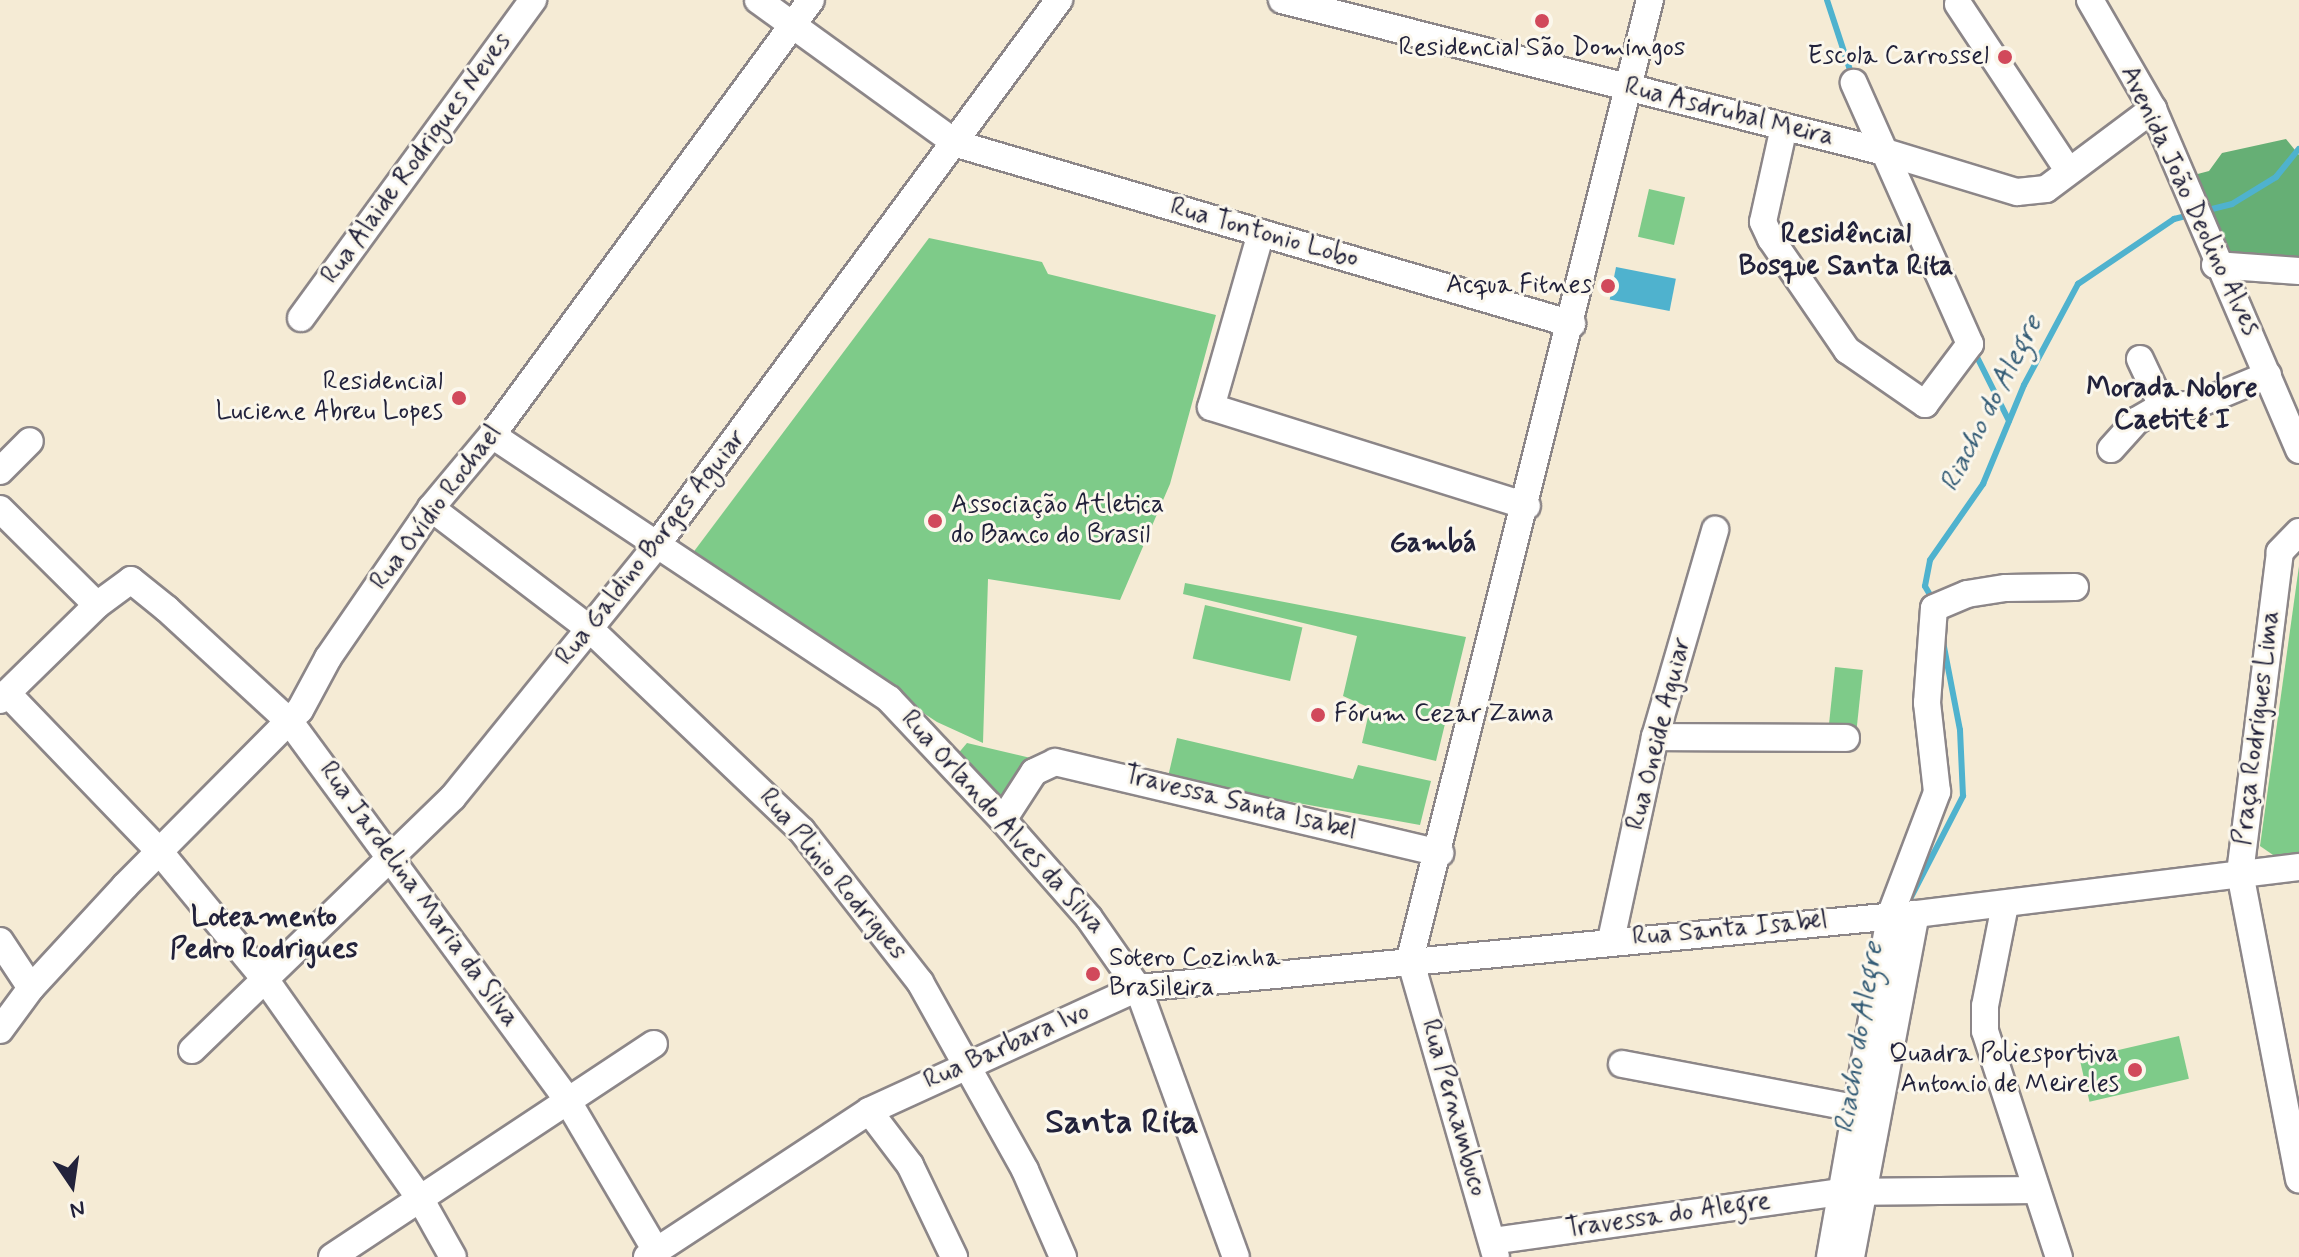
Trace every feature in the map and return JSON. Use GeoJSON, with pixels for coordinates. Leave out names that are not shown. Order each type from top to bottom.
{"type":"FeatureCollection","features":[{"type":"Feature","properties":{"kind":"street","name":"Rua Alaide Rodrigues Neves"},"geometry":{"type":"LineString","coordinates":[[301,318],[533,0]]}},
{"type":"Feature","properties":{"kind":"street","name":"Rua Tontonio Lobo"},"geometry":{"type":"LineString","coordinates":[[758,0],[957,144],[1572,324]]}},
{"type":"Feature","properties":{"kind":"street","name":"Rua Ovídio Rochael"},"geometry":{"type":"LineString","coordinates":[[0,1030],[31,988],[159,851],[290,722],[431,508],[492,435],[811,0]]}},
{"type":"Feature","properties":{"kind":"street","name":"Rua Galdino Borges Aguiar"},"geometry":{"type":"LineString","coordinates":[[192,1050],[453,797],[591,630],[957,144],[1059,0]]}},
{"type":"Feature","properties":{"kind":"street","name":"Rua Asdrubal Meira"},"geometry":{"type":"LineString","coordinates":[[1282,0],[1885,152],[2029,193],[2046,189],[2153,109]]}},
{"type":"Feature","properties":{"kind":"street"},"geometry":{"type":"LineString","coordinates":[[1410,959],[1440,853],[1527,506],[1650,0]]}},
{"type":"Feature","properties":{"kind":"street","name":"Avenida João Deolino Alves"},"geometry":{"type":"LineString","coordinates":[[2090,0],[2153,109],[2215,265],[2268,375],[2299,450]]}},
{"type":"Feature","properties":{"kind":"street"},"geometry":{"type":"LineString","coordinates":[[1958,4],[2068,170]]}},
{"type":"Feature","properties":{"kind":"street"},"geometry":{"type":"LineString","coordinates":[[1784,127],[1764,215],[1771,239],[1847,350],[1925,404],[1970,344],[1854,83]]}},
{"type":"Feature","properties":{"kind":"street"},"geometry":{"type":"LineString","coordinates":[[1261,233],[1211,407],[1527,506]]}},
{"type":"Feature","properties":{"kind":"street"},"geometry":{"type":"LineString","coordinates":[[2215,265],[2299,271]]}},
{"type":"Feature","properties":{"kind":"street"},"geometry":{"type":"LineString","coordinates":[[2140,359],[2162,406]]}},
{"type":"Feature","properties":{"kind":"street"},"geometry":{"type":"LineString","coordinates":[[2111,449],[2136,421],[2162,406],[2196,405],[2268,375]]}},
{"type":"Feature","properties":{"kind":"street","name":"Rua Orlando Alves da Silva"},"geometry":{"type":"LineString","coordinates":[[492,435],[896,704],[1003,820],[1089,918],[1138,988],[1236,1257]]}},
{"type":"Feature","properties":{"kind":"street"},"geometry":{"type":"LineString","coordinates":[[0,471],[30,441]]}},
{"type":"Feature","properties":{"kind":"street","name":"Rua Plinio Rodrigues"},"geometry":{"type":"LineString","coordinates":[[431,508],[591,630],[802,831],[920,982],[1051,1219],[1063,1257]]}},
{"type":"Feature","properties":{"kind":"street"},"geometry":{"type":"LineString","coordinates":[[0,509],[97,605],[3,697],[159,851],[265,979],[421,1200],[453,1257]]}},
{"type":"Feature","properties":{"kind":"street","name":"Rua Oneide Aguiar"},"geometry":{"type":"LineString","coordinates":[[1611,940],[1655,737],[1715,530]]}},
{"type":"Feature","properties":{"kind":"street","name":"Praça Rodrigues Lima"},"geometry":{"type":"LineString","coordinates":[[2299,532],[2280,552],[2240,873],[2299,867]]}},
{"type":"Feature","properties":{"kind":"street","name":"Rua Jardelina Maria da Silva"},"geometry":{"type":"LineString","coordinates":[[97,605],[131,580],[290,722],[566,1098],[652,1254]]}},
{"type":"Feature","properties":{"kind":"street"},"geometry":{"type":"LineString","coordinates":[[1851,1257],[1855,1108],[1937,792],[1927,703],[1934,608],[1967,594],[2006,588],[2075,587]]}},
{"type":"Feature","properties":{"kind":"street"},"geometry":{"type":"LineString","coordinates":[[1655,737],[1846,738]]}},
{"type":"Feature","properties":{"kind":"street","name":"Travessa Santa Isabel"},"geometry":{"type":"LineString","coordinates":[[1003,820],[1039,767],[1055,762],[1149,780],[1440,853]]}},
{"type":"Feature","properties":{"kind":"street"},"geometry":{"type":"LineString","coordinates":[[2240,873],[2298,1168]]}},
{"type":"Feature","properties":{"kind":"street","name":"Rua Santa Isabel"},"geometry":{"type":"LineString","coordinates":[[1410,959],[2005,905],[2240,873]]}},
{"type":"Feature","properties":{"kind":"street"},"geometry":{"type":"LineString","coordinates":[[2005,905],[1983,1018],[2059,1257]]}},
{"type":"Feature","properties":{"kind":"street"},"geometry":{"type":"LineString","coordinates":[[1830,1257],[1852,1192],[1906,915]]}},
{"type":"Feature","properties":{"kind":"street"},"geometry":{"type":"LineString","coordinates":[[0,941],[31,988]]}},
{"type":"Feature","properties":{"kind":"street","name":"Rua Barbara Ivo"},"geometry":{"type":"LineString","coordinates":[[652,1254],[869,1111],[965,1063],[1138,988],[1410,959]]}},
{"type":"Feature","properties":{"kind":"street","name":"Rua Pernambuco"},"geometry":{"type":"LineString","coordinates":[[1410,959],[1494,1249]]}},
{"type":"Feature","properties":{"kind":"street"},"geometry":{"type":"LineString","coordinates":[[332,1257],[421,1200],[566,1098],[654,1044]]}},
{"type":"Feature","properties":{"kind":"street"},"geometry":{"type":"LineString","coordinates":[[1622,1064],[1855,1108]]}},
{"type":"Feature","properties":{"kind":"street"},"geometry":{"type":"LineString","coordinates":[[869,1111],[910,1165],[954,1257]]}},
{"type":"Feature","properties":{"kind":"street","name":"Travessa do Alegre"},"geometry":{"type":"LineString","coordinates":[[1494,1249],[1852,1192],[2036,1190]]}},
{"type":"Feature","properties":{"kind":"green space"},"geometry":{"type":"Polygon","coordinates":[[[2286,139],[2299,155],[2299,263],[2223,255],[2190,176],[2209,171],[2222,153],[2286,139]]]}},
{"type":"Feature","properties":{"kind":"green space"},"geometry":{"type":"Polygon","coordinates":[[[1649,189],[1685,197],[1674,245],[1638,237],[1649,189]]]}},
{"type":"Feature","properties":{"kind":"green space","name":"Associação Atletica do Banco do Brasil"},"geometry":{"type":"Polygon","coordinates":[[[929,238],[1042,262],[1048,274],[1216,315],[1170,484],[1120,600],[988,579],[983,743],[937,722],[689,558],[929,238]]]}},
{"type":"Feature","properties":{"kind":"green space"},"geometry":{"type":"Polygon","coordinates":[[[2299,566],[2299,854],[2276,857],[2260,846],[2299,566]]]}},
{"type":"Feature","properties":{"kind":"green space"},"geometry":{"type":"Polygon","coordinates":[[[1185,583],[1466,637],[1436,761],[1362,743],[1370,708],[1343,696],[1357,636],[1183,594],[1185,583]]]}},
{"type":"Feature","properties":{"kind":"green space"},"geometry":{"type":"Polygon","coordinates":[[[1205,605],[1302,627],[1290,681],[1193,659],[1205,605]]]}},
{"type":"Feature","properties":{"kind":"green space"},"geometry":{"type":"Polygon","coordinates":[[[1835,667],[1863,670],[1857,729],[1829,726],[1835,667]]]}},
{"type":"Feature","properties":{"kind":"green space"},"geometry":{"type":"Polygon","coordinates":[[[1177,738],[1353,779],[1358,765],[1431,781],[1420,825],[1176,781],[1168,777],[1177,738]]]}},
{"type":"Feature","properties":{"kind":"green space"},"geometry":{"type":"Polygon","coordinates":[[[967,743],[1035,759],[999,807],[956,756],[967,743]]]}},
{"type":"Feature","properties":{"kind":"green space","name":"Quadra Poliesportiva Antonio de Meireles"},"geometry":{"type":"Polygon","coordinates":[[[2179,1036],[2189,1079],[2090,1102],[2080,1059],[2179,1036]]]}},
{"type":"Feature","properties":{"kind":"water"},"geometry":{"type":"Polygon","coordinates":[[[1616,267],[1676,279],[1670,311],[1610,299],[1616,267]]]}},
{"type":"Feature","properties":{"kind":"waterway"},"geometry":{"type":"LineString","coordinates":[[1827,0],[1852,76]]}},
{"type":"Feature","properties":{"kind":"waterway","name":"Riacho do Alegre"},"geometry":{"type":"LineString","coordinates":[[2204,211],[2232,204],[2276,177],[2299,149]]}},
{"type":"Feature","properties":{"kind":"waterway","name":"Riacho do Alegre"},"geometry":{"type":"LineString","coordinates":[[1933,600],[1925,586],[1930,560],[1983,484],[2024,385],[2078,284],[2174,219],[2190,215]]}},
{"type":"Feature","properties":{"kind":"waterway"},"geometry":{"type":"LineString","coordinates":[[1974,351],[2009,421]]}},
{"type":"Feature","properties":{"kind":"waterway","name":"Riacho do Alegre"},"geometry":{"type":"LineString","coordinates":[[1906,907],[1963,796],[1960,730],[1943,642]]}},
{"type":"Feature","properties":{"kind":"place","name":"Residencial São Domingos"},"geometry":{"type":"Point","coordinates":[1542,21]}},
{"type":"Feature","properties":{"kind":"place","name":"Escola Carrossel"},"geometry":{"type":"Point","coordinates":[2005,57]}},
{"type":"Feature","properties":{"kind":"place","name":"Acqua Fitnes"},"geometry":{"type":"Point","coordinates":[1608,286]}},
{"type":"Feature","properties":{"kind":"place","name":"Residencial Luciene Abreu Lopes"},"geometry":{"type":"Point","coordinates":[459,398]}},
{"type":"Feature","properties":{"kind":"place","name":"Associação Atletica do Banco do Brasil"},"geometry":{"type":"Point","coordinates":[935,521]}},
{"type":"Feature","properties":{"kind":"place","name":"Fórum Cezar Zama"},"geometry":{"type":"Point","coordinates":[1318,715]}},
{"type":"Feature","properties":{"kind":"place","name":"Sotero Cozinha Brasileira"},"geometry":{"type":"Point","coordinates":[1093,974]}},
{"type":"Feature","properties":{"kind":"place","name":"Quadra Poliesportiva Antonio de Meireles"},"geometry":{"type":"Point","coordinates":[2135,1070]}},
{"type":"Feature","properties":{"kind":"district","name":"Residêncial Bosque Santa Rita"},"geometry":{"type":"Point","coordinates":[1846,251]}},
{"type":"Feature","properties":{"kind":"district","name":"Morada Nobre Caetité I"},"geometry":{"type":"Point","coordinates":[2172,405]}},
{"type":"Feature","properties":{"kind":"district","name":"Gambá"},"geometry":{"type":"Point","coordinates":[1433,544]}},
{"type":"Feature","properties":{"kind":"district","name":"Loteamento Pedro Rodrigues"},"geometry":{"type":"Point","coordinates":[264,934]}},
{"type":"Feature","properties":{"kind":"district","name":"Santa Rita"},"geometry":{"type":"Point","coordinates":[1122,1123]}}]}
